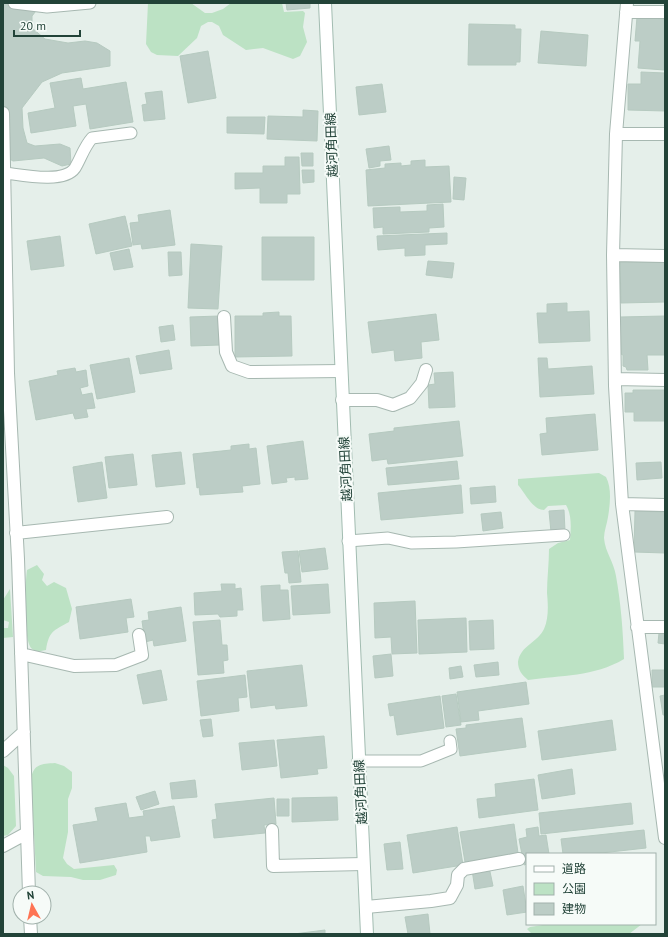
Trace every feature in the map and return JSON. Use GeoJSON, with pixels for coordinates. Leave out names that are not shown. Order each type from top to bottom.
{"type":"FeatureCollection","features":[{"type":"Feature","properties":{"kind":"street","name":"越河角田線"},"geometry":{"type":"LineString","coordinates":[[325,3],[340,370],[367,934]]}},
{"type":"Feature","properties":{"kind":"street"},"geometry":{"type":"LineString","coordinates":[[665,12],[626,7],[616,134],[613,255],[614,379],[622,504],[665,838]]}},
{"type":"Feature","properties":{"kind":"street"},"geometry":{"type":"LineString","coordinates":[[3,113],[6,403],[9,502],[16,533],[29,885]]}},
{"type":"Feature","properties":{"kind":"street"},"geometry":{"type":"LineString","coordinates":[[616,134],[665,134]]}},
{"type":"Feature","properties":{"kind":"street"},"geometry":{"type":"LineString","coordinates":[[613,255],[665,256]]}},
{"type":"Feature","properties":{"kind":"street"},"geometry":{"type":"LineString","coordinates":[[224,317],[226,352],[232,366],[249,372],[340,370]]}},
{"type":"Feature","properties":{"kind":"street"},"geometry":{"type":"LineString","coordinates":[[342,400],[377,400],[393,405],[410,398],[422,383],[426,370]]}},
{"type":"Feature","properties":{"kind":"street"},"geometry":{"type":"LineString","coordinates":[[614,379],[665,380]]}},
{"type":"Feature","properties":{"kind":"street"},"geometry":{"type":"LineString","coordinates":[[622,504],[665,505]]}},
{"type":"Feature","properties":{"kind":"street"},"geometry":{"type":"LineString","coordinates":[[16,533],[167,516]]}},
{"type":"Feature","properties":{"kind":"street"},"geometry":{"type":"LineString","coordinates":[[637,627],[665,627]]}},
{"type":"Feature","properties":{"kind":"street"},"geometry":{"type":"LineString","coordinates":[[21,654],[74,666],[116,665],[142,655],[139,635]]}},
{"type":"Feature","properties":{"kind":"street"},"geometry":{"type":"LineString","coordinates":[[3,751],[24,732]]}},
{"type":"Feature","properties":{"kind":"street"},"geometry":{"type":"LineString","coordinates":[[272,830],[274,866],[363,864]]}},
{"type":"Feature","properties":{"kind":"street"},"geometry":{"type":"LineString","coordinates":[[3,846],[27,833]]}},
{"type":"Feature","properties":{"kind":"street"},"geometry":{"type":"LineString","coordinates":[[366,907],[450,898],[457,885],[458,875],[464,868],[519,859]]}},
{"type":"Feature","properties":{"kind":"lane"},"geometry":{"type":"LineString","coordinates":[[14,3],[47,7],[68,7],[90,3]]}},
{"type":"Feature","properties":{"kind":"lane"},"geometry":{"type":"LineString","coordinates":[[4,181],[58,178],[74,169],[80,156],[92,138],[132,133]]}},
{"type":"Feature","properties":{"kind":"lane"},"geometry":{"type":"LineString","coordinates":[[348,541],[388,538],[411,543],[456,542],[564,535]]}},
{"type":"Feature","properties":{"kind":"lane"},"geometry":{"type":"LineString","coordinates":[[358,761],[421,761],[450,749],[450,741]]}},
{"type":"Feature","properties":{"kind":"green space"},"geometry":{"type":"Polygon","coordinates":[[[148,3],[191,3],[205,13],[212,13],[223,9],[231,3],[282,3],[284,12],[303,11],[305,13],[303,27],[307,42],[300,56],[293,59],[263,48],[246,50],[223,35],[219,26],[212,22],[208,22],[201,26],[197,38],[178,56],[157,55],[151,52],[146,44],[148,3]]]}},
{"type":"Feature","properties":{"kind":"green space"},"geometry":{"type":"Polygon","coordinates":[[[599,473],[606,477],[609,486],[610,497],[608,520],[604,538],[606,548],[615,571],[618,586],[622,618],[624,659],[613,665],[589,672],[528,680],[522,674],[518,665],[519,657],[544,629],[548,611],[547,587],[549,549],[558,543],[570,540],[571,522],[566,505],[548,506],[544,510],[536,507],[518,485],[518,479],[599,473]]]}},
{"type":"Feature","properties":{"kind":"green space"},"geometry":{"type":"Polygon","coordinates":[[[37,565],[44,574],[42,580],[47,586],[54,582],[66,588],[72,609],[69,622],[50,635],[46,650],[36,652],[31,648],[28,642],[25,598],[27,570],[37,565]]]}},
{"type":"Feature","properties":{"kind":"green space"},"geometry":{"type":"Polygon","coordinates":[[[10,589],[13,637],[3,638],[3,628],[8,628],[9,622],[3,620],[3,600],[10,589]]]}},
{"type":"Feature","properties":{"kind":"green space"},"geometry":{"type":"Polygon","coordinates":[[[55,763],[64,766],[72,772],[72,788],[68,799],[68,832],[63,858],[67,864],[74,869],[114,865],[117,870],[116,875],[100,880],[83,880],[71,877],[43,876],[36,872],[31,778],[36,767],[55,763]]]}},
{"type":"Feature","properties":{"kind":"green space"},"geometry":{"type":"Polygon","coordinates":[[[3,765],[8,768],[14,776],[16,826],[8,835],[3,836],[3,765]]]}},
{"type":"Feature","properties":{"kind":"green space"},"geometry":{"type":"Polygon","coordinates":[[[543,925],[641,925],[629,934],[532,934],[527,929],[543,925]]]}},
{"type":"Feature","properties":{"kind":"building"},"geometry":{"type":"Polygon","coordinates":[[[3,3],[45,3],[39,7],[32,16],[32,28],[45,39],[68,43],[85,41],[97,43],[110,51],[110,66],[62,73],[42,82],[22,108],[23,128],[27,143],[35,146],[60,144],[70,148],[71,164],[62,166],[44,158],[13,161],[3,155],[3,3]]]}},
{"type":"Feature","properties":{"kind":"building"},"geometry":{"type":"Polygon","coordinates":[[[286,3],[310,3],[310,8],[287,10],[286,3]]]}},
{"type":"Feature","properties":{"kind":"building"},"geometry":{"type":"Polygon","coordinates":[[[637,17],[665,19],[664,70],[638,68],[640,41],[635,41],[637,17]]]}},
{"type":"Feature","properties":{"kind":"building"},"geometry":{"type":"Polygon","coordinates":[[[469,24],[515,25],[515,29],[521,29],[520,62],[516,62],[516,65],[468,65],[469,24]]]}},
{"type":"Feature","properties":{"kind":"building"},"geometry":{"type":"Polygon","coordinates":[[[541,31],[588,35],[586,66],[538,63],[541,31]]]}},
{"type":"Feature","properties":{"kind":"building"},"geometry":{"type":"Polygon","coordinates":[[[208,51],[216,98],[188,103],[180,56],[208,51]]]}},
{"type":"Feature","properties":{"kind":"building"},"geometry":{"type":"Polygon","coordinates":[[[641,72],[665,73],[665,111],[628,110],[628,84],[641,84],[641,72]]]}},
{"type":"Feature","properties":{"kind":"building"},"geometry":{"type":"Polygon","coordinates":[[[81,78],[83,89],[126,82],[133,122],[90,129],[86,104],[73,106],[76,126],[31,133],[28,113],[55,108],[50,83],[81,78]]]}},
{"type":"Feature","properties":{"kind":"building"},"geometry":{"type":"Polygon","coordinates":[[[382,84],[386,112],[359,115],[356,87],[382,84]]]}},
{"type":"Feature","properties":{"kind":"building"},"geometry":{"type":"Polygon","coordinates":[[[162,91],[165,119],[144,121],[142,105],[147,104],[145,93],[162,91]]]}},
{"type":"Feature","properties":{"kind":"building"},"geometry":{"type":"Polygon","coordinates":[[[303,110],[318,111],[317,141],[267,139],[268,116],[303,117],[303,110]]]}},
{"type":"Feature","properties":{"kind":"building"},"geometry":{"type":"Polygon","coordinates":[[[227,117],[265,117],[264,134],[227,133],[227,117]]]}},
{"type":"Feature","properties":{"kind":"building"},"geometry":{"type":"Polygon","coordinates":[[[389,146],[391,160],[380,161],[380,166],[369,168],[366,149],[389,146]]]}},
{"type":"Feature","properties":{"kind":"building"},"geometry":{"type":"Polygon","coordinates":[[[301,153],[313,153],[313,166],[302,166],[301,153]]]}},
{"type":"Feature","properties":{"kind":"building"},"geometry":{"type":"Polygon","coordinates":[[[285,157],[299,157],[300,194],[287,194],[287,203],[260,203],[260,188],[235,189],[235,173],[263,173],[263,166],[285,166],[285,157]]]}},
{"type":"Feature","properties":{"kind":"building"},"geometry":{"type":"Polygon","coordinates":[[[425,160],[425,167],[449,166],[451,202],[368,206],[366,170],[385,168],[385,164],[401,163],[401,166],[411,165],[411,161],[425,160]]]}},
{"type":"Feature","properties":{"kind":"building"},"geometry":{"type":"Polygon","coordinates":[[[302,170],[314,170],[314,182],[303,183],[302,170]]]}},
{"type":"Feature","properties":{"kind":"building"},"geometry":{"type":"Polygon","coordinates":[[[454,177],[466,178],[464,200],[453,199],[454,177]]]}},
{"type":"Feature","properties":{"kind":"building"},"geometry":{"type":"Polygon","coordinates":[[[443,204],[444,227],[429,228],[429,232],[383,234],[383,227],[374,228],[373,208],[400,207],[400,212],[427,211],[427,205],[443,204]]]}},
{"type":"Feature","properties":{"kind":"building"},"geometry":{"type":"Polygon","coordinates":[[[170,210],[175,245],[142,249],[141,244],[133,245],[130,223],[139,222],[138,215],[170,210]]]}},
{"type":"Feature","properties":{"kind":"building"},"geometry":{"type":"Polygon","coordinates":[[[125,216],[132,246],[96,254],[89,224],[125,216]]]}},
{"type":"Feature","properties":{"kind":"building"},"geometry":{"type":"Polygon","coordinates":[[[447,233],[447,244],[425,245],[425,255],[405,256],[405,248],[378,250],[377,236],[447,233]]]}},
{"type":"Feature","properties":{"kind":"building"},"geometry":{"type":"Polygon","coordinates":[[[60,236],[64,266],[31,270],[27,241],[60,236]]]}},
{"type":"Feature","properties":{"kind":"building"},"geometry":{"type":"Polygon","coordinates":[[[262,237],[314,237],[314,280],[262,280],[262,237]]]}},
{"type":"Feature","properties":{"kind":"building"},"geometry":{"type":"Polygon","coordinates":[[[191,244],[222,246],[218,309],[188,308],[191,244]]]}},
{"type":"Feature","properties":{"kind":"building"},"geometry":{"type":"Polygon","coordinates":[[[129,249],[133,267],[114,270],[110,253],[129,249]]]}},
{"type":"Feature","properties":{"kind":"building"},"geometry":{"type":"Polygon","coordinates":[[[168,252],[181,252],[182,275],[169,276],[168,252]]]}},
{"type":"Feature","properties":{"kind":"building"},"geometry":{"type":"Polygon","coordinates":[[[428,261],[454,263],[452,278],[426,275],[428,261]]]}},
{"type":"Feature","properties":{"kind":"building"},"geometry":{"type":"Polygon","coordinates":[[[620,262],[665,262],[665,302],[621,303],[620,262]]]}},
{"type":"Feature","properties":{"kind":"building"},"geometry":{"type":"Polygon","coordinates":[[[567,303],[567,312],[589,311],[590,341],[539,343],[537,313],[547,313],[547,304],[567,303]]]}},
{"type":"Feature","properties":{"kind":"building"},"geometry":{"type":"Polygon","coordinates":[[[279,312],[279,316],[291,316],[292,356],[235,357],[235,316],[263,316],[263,313],[279,312]]]}},
{"type":"Feature","properties":{"kind":"building"},"geometry":{"type":"Polygon","coordinates":[[[436,314],[439,340],[421,342],[422,358],[395,361],[394,350],[372,353],[368,322],[436,314]]]}},
{"type":"Feature","properties":{"kind":"building"},"geometry":{"type":"Polygon","coordinates":[[[219,316],[220,345],[191,346],[190,317],[219,316]]]}},
{"type":"Feature","properties":{"kind":"building"},"geometry":{"type":"Polygon","coordinates":[[[665,316],[665,355],[647,355],[648,370],[627,370],[626,367],[623,366],[623,355],[621,354],[620,317],[665,316]]]}},
{"type":"Feature","properties":{"kind":"building"},"geometry":{"type":"Polygon","coordinates":[[[173,325],[175,340],[161,342],[159,327],[173,325]]]}},
{"type":"Feature","properties":{"kind":"building"},"geometry":{"type":"Polygon","coordinates":[[[169,350],[172,369],[140,374],[136,356],[169,350]]]}},
{"type":"Feature","properties":{"kind":"building"},"geometry":{"type":"Polygon","coordinates":[[[129,358],[135,392],[97,399],[90,365],[129,358]]]}},
{"type":"Feature","properties":{"kind":"building"},"geometry":{"type":"Polygon","coordinates":[[[538,358],[547,358],[548,369],[592,366],[594,394],[540,397],[538,358]]]}},
{"type":"Feature","properties":{"kind":"building"},"geometry":{"type":"Polygon","coordinates":[[[75,368],[76,372],[86,370],[88,386],[80,388],[82,395],[92,393],[95,408],[86,409],[88,417],[75,419],[73,413],[36,420],[29,381],[58,375],[57,371],[75,368]]]}},
{"type":"Feature","properties":{"kind":"building"},"geometry":{"type":"Polygon","coordinates":[[[453,372],[455,407],[429,408],[428,385],[435,384],[434,373],[453,372]]]}},
{"type":"Feature","properties":{"kind":"building"},"geometry":{"type":"Polygon","coordinates":[[[633,390],[665,390],[665,421],[634,421],[634,412],[625,412],[625,393],[633,393],[633,390]]]}},
{"type":"Feature","properties":{"kind":"building"},"geometry":{"type":"Polygon","coordinates":[[[595,414],[598,450],[542,455],[540,434],[547,433],[546,418],[595,414]]]}},
{"type":"Feature","properties":{"kind":"building"},"geometry":{"type":"Polygon","coordinates":[[[459,421],[463,456],[388,464],[387,459],[372,461],[369,434],[394,431],[394,428],[459,421]]]}},
{"type":"Feature","properties":{"kind":"building"},"geometry":{"type":"Polygon","coordinates":[[[303,441],[308,479],[295,480],[295,477],[286,478],[287,482],[272,484],[267,446],[303,441]]]}},
{"type":"Feature","properties":{"kind":"building"},"geometry":{"type":"Polygon","coordinates":[[[249,444],[249,449],[256,448],[260,484],[242,486],[243,492],[200,495],[199,487],[197,488],[193,454],[231,450],[231,446],[249,444]]]}},
{"type":"Feature","properties":{"kind":"building"},"geometry":{"type":"Polygon","coordinates":[[[181,452],[185,484],[156,487],[152,455],[181,452]]]}},
{"type":"Feature","properties":{"kind":"building"},"geometry":{"type":"Polygon","coordinates":[[[133,454],[137,485],[109,488],[105,457],[133,454]]]}},
{"type":"Feature","properties":{"kind":"building"},"geometry":{"type":"Polygon","coordinates":[[[457,461],[459,479],[388,485],[386,468],[457,461]]]}},
{"type":"Feature","properties":{"kind":"building"},"geometry":{"type":"Polygon","coordinates":[[[102,462],[107,498],[78,502],[73,467],[102,462]]]}},
{"type":"Feature","properties":{"kind":"building"},"geometry":{"type":"Polygon","coordinates":[[[661,462],[662,478],[637,480],[636,463],[661,462]]]}},
{"type":"Feature","properties":{"kind":"building"},"geometry":{"type":"Polygon","coordinates":[[[461,485],[463,513],[381,520],[378,493],[461,485]]]}},
{"type":"Feature","properties":{"kind":"building"},"geometry":{"type":"Polygon","coordinates":[[[495,486],[496,502],[471,504],[470,488],[495,486]]]}},
{"type":"Feature","properties":{"kind":"building"},"geometry":{"type":"Polygon","coordinates":[[[564,510],[565,531],[551,532],[549,511],[564,510]]]}},
{"type":"Feature","properties":{"kind":"building"},"geometry":{"type":"Polygon","coordinates":[[[635,511],[665,512],[665,553],[634,552],[635,511]]]}},
{"type":"Feature","properties":{"kind":"building"},"geometry":{"type":"Polygon","coordinates":[[[501,512],[503,528],[483,531],[481,514],[501,512]]]}},
{"type":"Feature","properties":{"kind":"building"},"geometry":{"type":"Polygon","coordinates":[[[325,548],[328,569],[302,572],[299,551],[325,548]]]}},
{"type":"Feature","properties":{"kind":"building"},"geometry":{"type":"Polygon","coordinates":[[[298,551],[301,582],[289,583],[288,573],[285,573],[282,552],[298,551]]]}},
{"type":"Feature","properties":{"kind":"building"},"geometry":{"type":"Polygon","coordinates":[[[221,584],[235,584],[235,589],[241,588],[243,610],[237,610],[237,616],[220,617],[218,614],[195,615],[194,593],[222,591],[221,584]]]}},
{"type":"Feature","properties":{"kind":"building"},"geometry":{"type":"Polygon","coordinates":[[[328,584],[330,613],[293,615],[291,586],[328,584]]]}},
{"type":"Feature","properties":{"kind":"building"},"geometry":{"type":"Polygon","coordinates":[[[280,585],[280,590],[288,590],[290,619],[263,621],[261,586],[280,585]]]}},
{"type":"Feature","properties":{"kind":"building"},"geometry":{"type":"Polygon","coordinates":[[[131,599],[134,617],[126,618],[128,632],[80,639],[76,607],[131,599]]]}},
{"type":"Feature","properties":{"kind":"building"},"geometry":{"type":"Polygon","coordinates":[[[415,601],[417,653],[392,654],[391,637],[375,638],[374,603],[415,601]]]}},
{"type":"Feature","properties":{"kind":"building"},"geometry":{"type":"Polygon","coordinates":[[[181,607],[186,641],[154,646],[153,640],[145,642],[142,621],[149,620],[148,612],[181,607]]]}},
{"type":"Feature","properties":{"kind":"building"},"geometry":{"type":"Polygon","coordinates":[[[466,618],[467,652],[419,654],[418,620],[466,618]]]}},
{"type":"Feature","properties":{"kind":"building"},"geometry":{"type":"Polygon","coordinates":[[[220,620],[222,645],[227,645],[228,660],[223,661],[224,673],[198,675],[193,622],[220,620]]]}},
{"type":"Feature","properties":{"kind":"building"},"geometry":{"type":"Polygon","coordinates":[[[493,620],[494,649],[470,650],[469,621],[493,620]]]}},
{"type":"Feature","properties":{"kind":"building"},"geometry":{"type":"Polygon","coordinates":[[[659,633],[665,633],[665,644],[658,643],[659,633]]]}},
{"type":"Feature","properties":{"kind":"building"},"geometry":{"type":"Polygon","coordinates":[[[391,654],[393,676],[375,678],[373,656],[391,654]]]}},
{"type":"Feature","properties":{"kind":"building"},"geometry":{"type":"Polygon","coordinates":[[[498,662],[499,675],[476,677],[474,665],[498,662]]]}},
{"type":"Feature","properties":{"kind":"building"},"geometry":{"type":"Polygon","coordinates":[[[302,665],[307,706],[276,709],[275,705],[251,708],[247,671],[302,665]]]}},
{"type":"Feature","properties":{"kind":"building"},"geometry":{"type":"Polygon","coordinates":[[[461,666],[463,677],[450,679],[449,668],[461,666]]]}},
{"type":"Feature","properties":{"kind":"building"},"geometry":{"type":"Polygon","coordinates":[[[161,670],[167,700],[143,704],[137,675],[161,670]]]}},
{"type":"Feature","properties":{"kind":"building"},"geometry":{"type":"Polygon","coordinates":[[[652,670],[665,670],[665,687],[652,687],[652,670]]]}},
{"type":"Feature","properties":{"kind":"building"},"geometry":{"type":"Polygon","coordinates":[[[245,675],[247,697],[238,698],[239,711],[201,716],[197,681],[245,675]]]}},
{"type":"Feature","properties":{"kind":"building"},"geometry":{"type":"Polygon","coordinates":[[[526,682],[529,704],[478,711],[479,720],[461,722],[457,692],[526,682]]]}},
{"type":"Feature","properties":{"kind":"building"},"geometry":{"type":"Polygon","coordinates":[[[456,694],[461,725],[446,727],[442,696],[456,694]]]}},
{"type":"Feature","properties":{"kind":"building"},"geometry":{"type":"Polygon","coordinates":[[[665,695],[665,715],[663,715],[660,696],[665,695]]]}},
{"type":"Feature","properties":{"kind":"building"},"geometry":{"type":"Polygon","coordinates":[[[440,696],[444,728],[397,735],[394,715],[390,716],[388,704],[440,696]]]}},
{"type":"Feature","properties":{"kind":"building"},"geometry":{"type":"Polygon","coordinates":[[[522,718],[526,747],[460,756],[456,729],[466,728],[466,725],[522,718]]]}},
{"type":"Feature","properties":{"kind":"building"},"geometry":{"type":"Polygon","coordinates":[[[211,719],[213,736],[203,737],[200,720],[211,719]]]}},
{"type":"Feature","properties":{"kind":"building"},"geometry":{"type":"Polygon","coordinates":[[[612,720],[616,750],[542,760],[538,731],[612,720]]]}},
{"type":"Feature","properties":{"kind":"building"},"geometry":{"type":"Polygon","coordinates":[[[324,736],[327,768],[317,769],[318,774],[281,778],[277,740],[324,736]]]}},
{"type":"Feature","properties":{"kind":"building"},"geometry":{"type":"Polygon","coordinates":[[[274,740],[277,766],[242,770],[239,743],[274,740]]]}},
{"type":"Feature","properties":{"kind":"building"},"geometry":{"type":"Polygon","coordinates":[[[572,769],[575,794],[542,799],[538,775],[572,769]]]}},
{"type":"Feature","properties":{"kind":"building"},"geometry":{"type":"Polygon","coordinates":[[[534,779],[538,810],[479,818],[477,799],[496,797],[495,784],[534,779]]]}},
{"type":"Feature","properties":{"kind":"building"},"geometry":{"type":"Polygon","coordinates":[[[195,780],[197,797],[172,799],[170,783],[195,780]]]}},
{"type":"Feature","properties":{"kind":"building"},"geometry":{"type":"Polygon","coordinates":[[[155,791],[159,804],[141,810],[136,797],[155,791]]]}},
{"type":"Feature","properties":{"kind":"building"},"geometry":{"type":"Polygon","coordinates":[[[337,797],[338,820],[292,822],[292,798],[337,797]]]}},
{"type":"Feature","properties":{"kind":"building"},"geometry":{"type":"Polygon","coordinates":[[[274,798],[276,824],[264,825],[265,833],[214,838],[212,820],[217,819],[215,804],[274,798]]]}},
{"type":"Feature","properties":{"kind":"building"},"geometry":{"type":"Polygon","coordinates":[[[277,799],[289,799],[289,816],[277,816],[277,799]]]}},
{"type":"Feature","properties":{"kind":"building"},"geometry":{"type":"Polygon","coordinates":[[[126,803],[129,818],[144,816],[143,811],[174,806],[180,837],[151,841],[150,836],[145,836],[147,852],[80,863],[73,825],[98,821],[95,808],[126,803]]]}},
{"type":"Feature","properties":{"kind":"building"},"geometry":{"type":"Polygon","coordinates":[[[631,803],[633,824],[541,834],[539,813],[631,803]]]}},
{"type":"Feature","properties":{"kind":"building"},"geometry":{"type":"Polygon","coordinates":[[[514,824],[518,853],[465,862],[460,832],[514,824]]]}},
{"type":"Feature","properties":{"kind":"building"},"geometry":{"type":"Polygon","coordinates":[[[457,827],[463,865],[413,873],[407,835],[457,827]]]}},
{"type":"Feature","properties":{"kind":"building"},"geometry":{"type":"Polygon","coordinates":[[[538,827],[539,836],[546,835],[549,853],[526,853],[526,864],[524,865],[519,839],[527,837],[526,829],[538,827]]]}},
{"type":"Feature","properties":{"kind":"building"},"geometry":{"type":"Polygon","coordinates":[[[644,830],[646,848],[601,853],[563,853],[561,839],[644,830]]]}},
{"type":"Feature","properties":{"kind":"building"},"geometry":{"type":"Polygon","coordinates":[[[400,842],[403,869],[387,870],[384,844],[400,842]]]}},
{"type":"Feature","properties":{"kind":"building"},"geometry":{"type":"Polygon","coordinates":[[[489,867],[493,886],[475,889],[472,870],[489,867]]]}},
{"type":"Feature","properties":{"kind":"building"},"geometry":{"type":"Polygon","coordinates":[[[523,886],[526,912],[507,915],[503,890],[523,886]]]}},
{"type":"Feature","properties":{"kind":"building"},"geometry":{"type":"Polygon","coordinates":[[[428,914],[430,934],[408,934],[405,917],[428,914]]]}},
{"type":"Feature","properties":{"kind":"building"},"geometry":{"type":"Polygon","coordinates":[[[325,930],[325,934],[294,934],[325,930]]]}}]}
